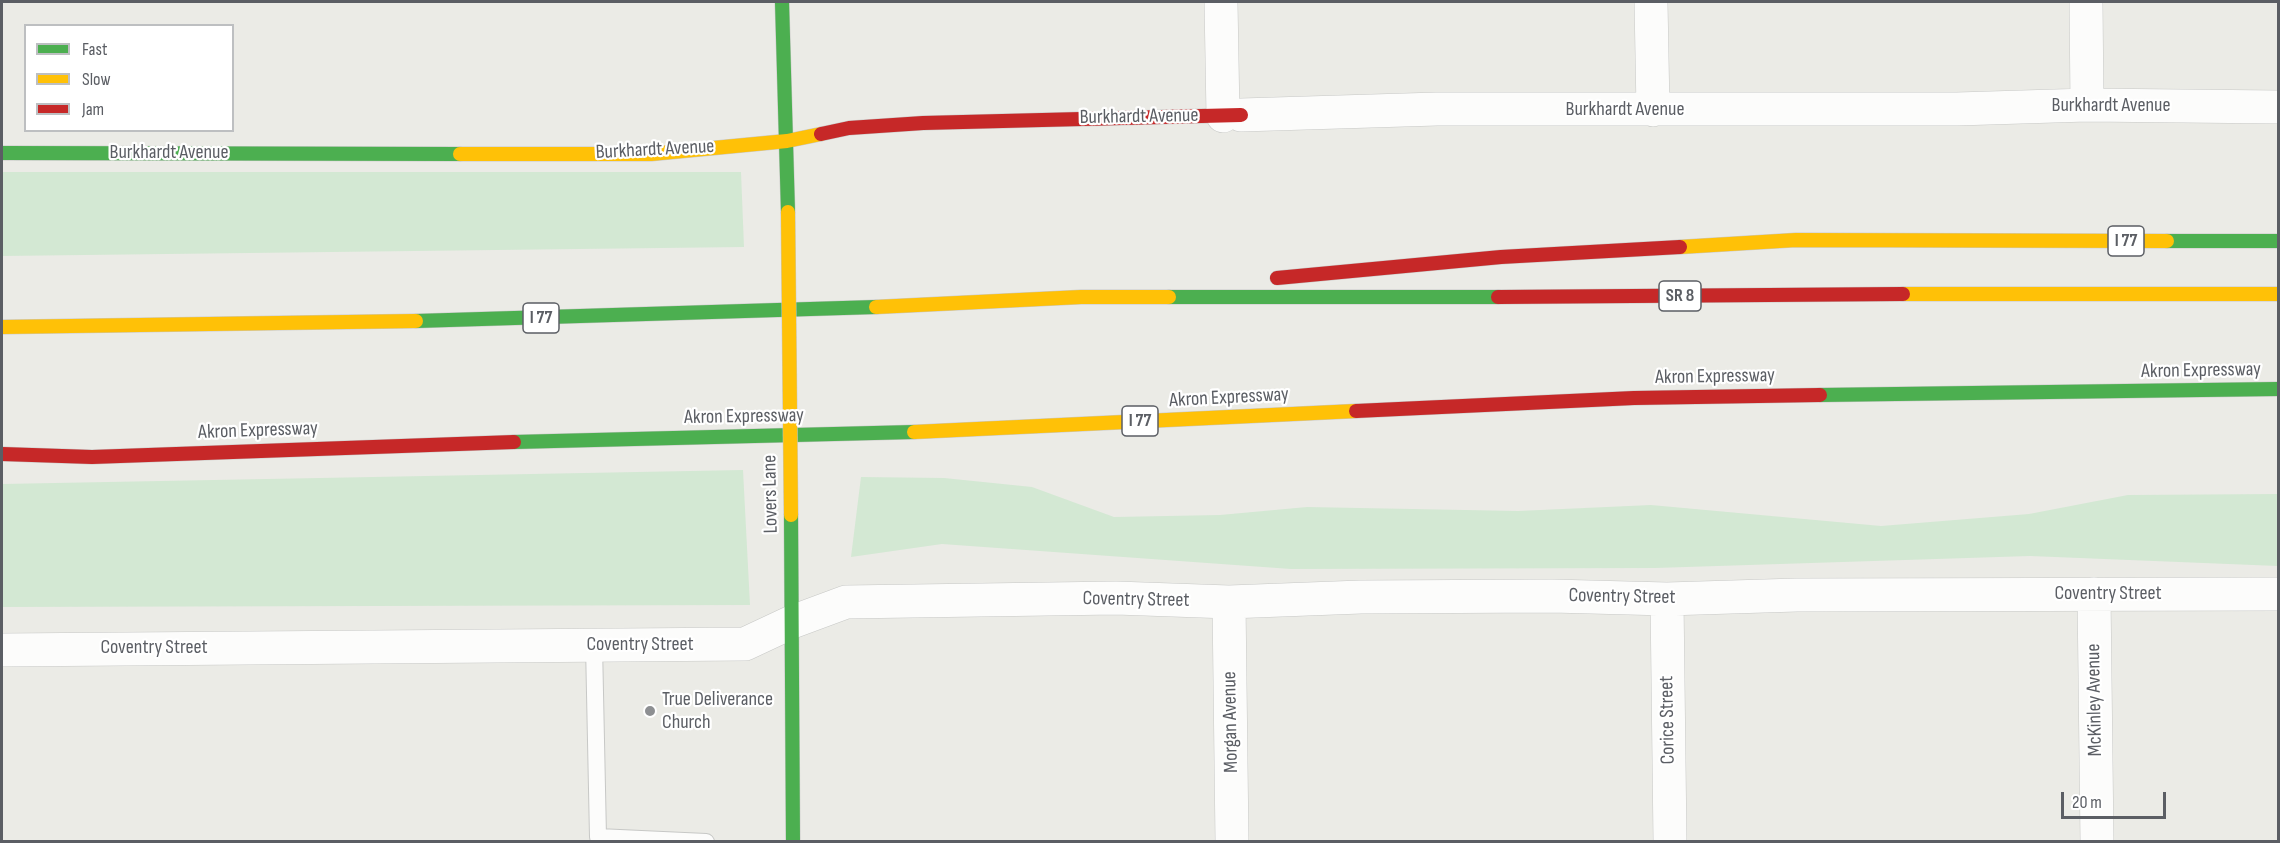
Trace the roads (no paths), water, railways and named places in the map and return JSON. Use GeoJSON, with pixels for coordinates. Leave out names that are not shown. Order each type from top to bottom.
{"type":"FeatureCollection","features":[{"type":"Feature","properties":{"kind":"main road","name":"Lovers Lane"},"geometry":{"type":"LineString","coordinates":[[782,2],[788,212],[793,842]]}},
{"type":"Feature","properties":{"kind":"main road","name":"Burkhardt Avenue"},"geometry":{"type":"LineString","coordinates":[[2,153],[651,153],[787,141],[849,128],[923,123],[1232,116]]}},
{"type":"Feature","properties":{"kind":"main road","name":"I 77"},"geometry":{"type":"LineString","coordinates":[[1268,279],[1501,257],[1796,240],[2278,241]]}},
{"type":"Feature","properties":{"kind":"main road","name":"I 77"},"geometry":{"type":"LineString","coordinates":[[2,327],[352,323],[813,310],[1081,297],[1233,282]]}},
{"type":"Feature","properties":{"kind":"main road","name":"SR 8"},"geometry":{"type":"LineString","coordinates":[[1081,297],[1545,297],[2112,292],[2278,294]]}},
{"type":"Feature","properties":{"kind":"main road","name":"Akron Expressway"},"geometry":{"type":"LineString","coordinates":[[2,454],[92,457],[452,443],[873,434],[1634,398],[2278,389]]}},
{"type":"Feature","properties":{"kind":"street"},"geometry":{"type":"LineString","coordinates":[[1221,2],[1232,116]]}},
{"type":"Feature","properties":{"kind":"street"},"geometry":{"type":"LineString","coordinates":[[1651,2],[1653,110]]}},
{"type":"Feature","properties":{"kind":"street"},"geometry":{"type":"LineString","coordinates":[[2086,2],[2087,105]]}},
{"type":"Feature","properties":{"kind":"street","name":"Burkhardt Avenue"},"geometry":{"type":"LineString","coordinates":[[1232,116],[1437,109],[1653,110],[2087,105],[2278,107]]}},
{"type":"Feature","properties":{"kind":"street","name":"McKinley Avenue"},"geometry":{"type":"LineString","coordinates":[[2094,594],[2097,842]]}},
{"type":"Feature","properties":{"kind":"street","name":"Coventry Street"},"geometry":{"type":"LineString","coordinates":[[2,650],[745,644],[792,622],[846,602],[1116,598],[1229,602],[1361,597],[1552,596],[1666,599],[2278,594]]}},
{"type":"Feature","properties":{"kind":"street","name":"Corice Street"},"geometry":{"type":"LineString","coordinates":[[1666,599],[1670,842]]}},
{"type":"Feature","properties":{"kind":"street","name":"Morgan Avenue"},"geometry":{"type":"LineString","coordinates":[[1229,602],[1232,842]]}},
{"type":"Feature","properties":{"kind":"lane"},"geometry":{"type":"LineString","coordinates":[[594,645],[598,837],[706,842]]}},
{"type":"Feature","properties":{"kind":"place","name":"True Deliverance Church"},"geometry":{"type":"Point","coordinates":[650,711]}}]}
